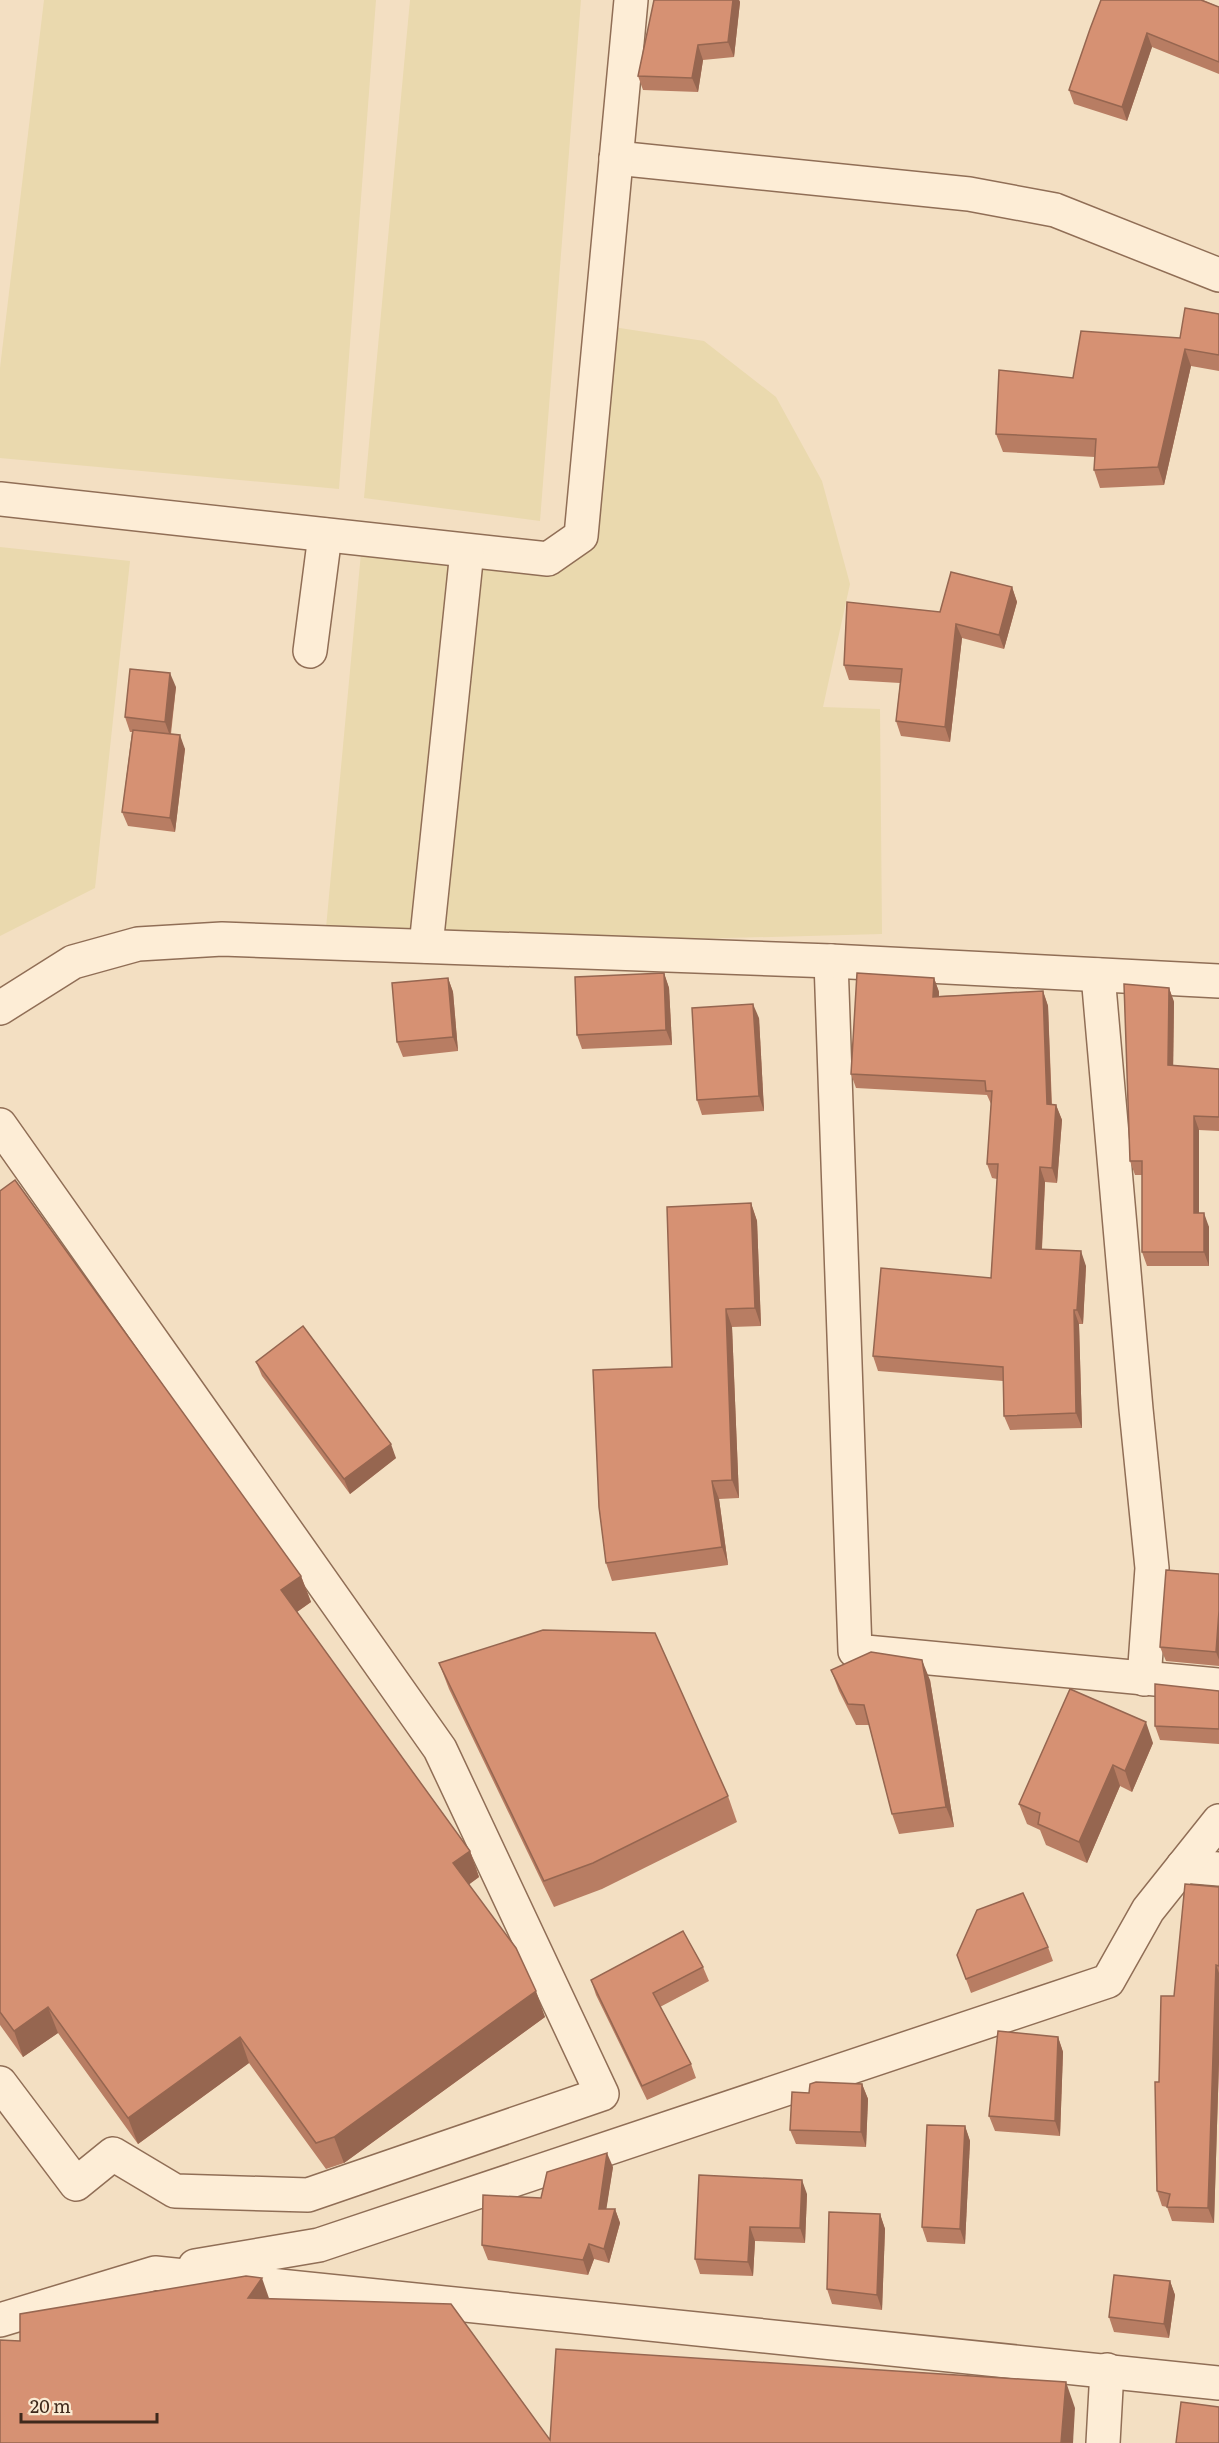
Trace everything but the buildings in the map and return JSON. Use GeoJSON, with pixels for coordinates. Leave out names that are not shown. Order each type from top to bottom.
{"type":"FeatureCollection","features":[{"type":"Feature","properties":{"kind":"street"},"geometry":{"type":"LineString","coordinates":[[0,499],[548,559],[581,536],[631,0]]}},
{"type":"Feature","properties":{"kind":"street"},"geometry":{"type":"LineString","coordinates":[[616,158],[969,194],[1055,210],[1219,275]]}},
{"type":"Feature","properties":{"kind":"street"},"geometry":{"type":"LineString","coordinates":[[310,651],[325,535]]}},
{"type":"Feature","properties":{"kind":"street"},"geometry":{"type":"LineString","coordinates":[[426,946],[467,550]]}},
{"type":"Feature","properties":{"kind":"street"},"geometry":{"type":"LineString","coordinates":[[0,1008],[73,962],[138,944],[222,939],[831,961],[1219,981]]}},
{"type":"Feature","properties":{"kind":"street"},"geometry":{"type":"LineString","coordinates":[[831,961],[855,1651],[1219,1685]]}},
{"type":"Feature","properties":{"kind":"street"},"geometry":{"type":"LineString","coordinates":[[1098,975],[1152,1568],[1144,1679]]}},
{"type":"Feature","properties":{"kind":"street"},"geometry":{"type":"LineString","coordinates":[[0,1125],[20,1178],[440,1749],[602,2094],[308,2195],[175,2191],[113,2154],[75,2184],[0,2083]]}},
{"type":"Feature","properties":{"kind":"street"},"geometry":{"type":"LineString","coordinates":[[0,2320],[154,2273],[319,2245],[1108,1981],[1148,1910],[1219,1821]]}},
{"type":"Feature","properties":{"kind":"street"},"geometry":{"type":"LineString","coordinates":[[1183,1866],[1219,1869]]}},
{"type":"Feature","properties":{"kind":"street"},"geometry":{"type":"LineString","coordinates":[[154,2273],[1219,2383]]}},
{"type":"Feature","properties":{"kind":"street"},"geometry":{"type":"LineString","coordinates":[[1104,2435],[1107,2370]]}},
{"type":"Feature","properties":{"kind":"shaded area"},"geometry":{"type":"Polygon","coordinates":[[[44,0],[376,0],[339,489],[0,458],[0,368],[44,0]]]}},
{"type":"Feature","properties":{"kind":"shaded area"},"geometry":{"type":"Polygon","coordinates":[[[410,0],[581,0],[540,521],[364,498],[410,0]]]}},
{"type":"Feature","properties":{"kind":"shaded area"},"geometry":{"type":"Polygon","coordinates":[[[600,325],[704,341],[776,397],[822,481],[850,584],[823,707],[880,709],[882,934],[426,946],[326,928],[361,553],[485,553],[581,536],[600,325]]]}},
{"type":"Feature","properties":{"kind":"shaded area"},"geometry":{"type":"Polygon","coordinates":[[[0,547],[130,561],[95,888],[0,936],[0,547]]]}}]}
